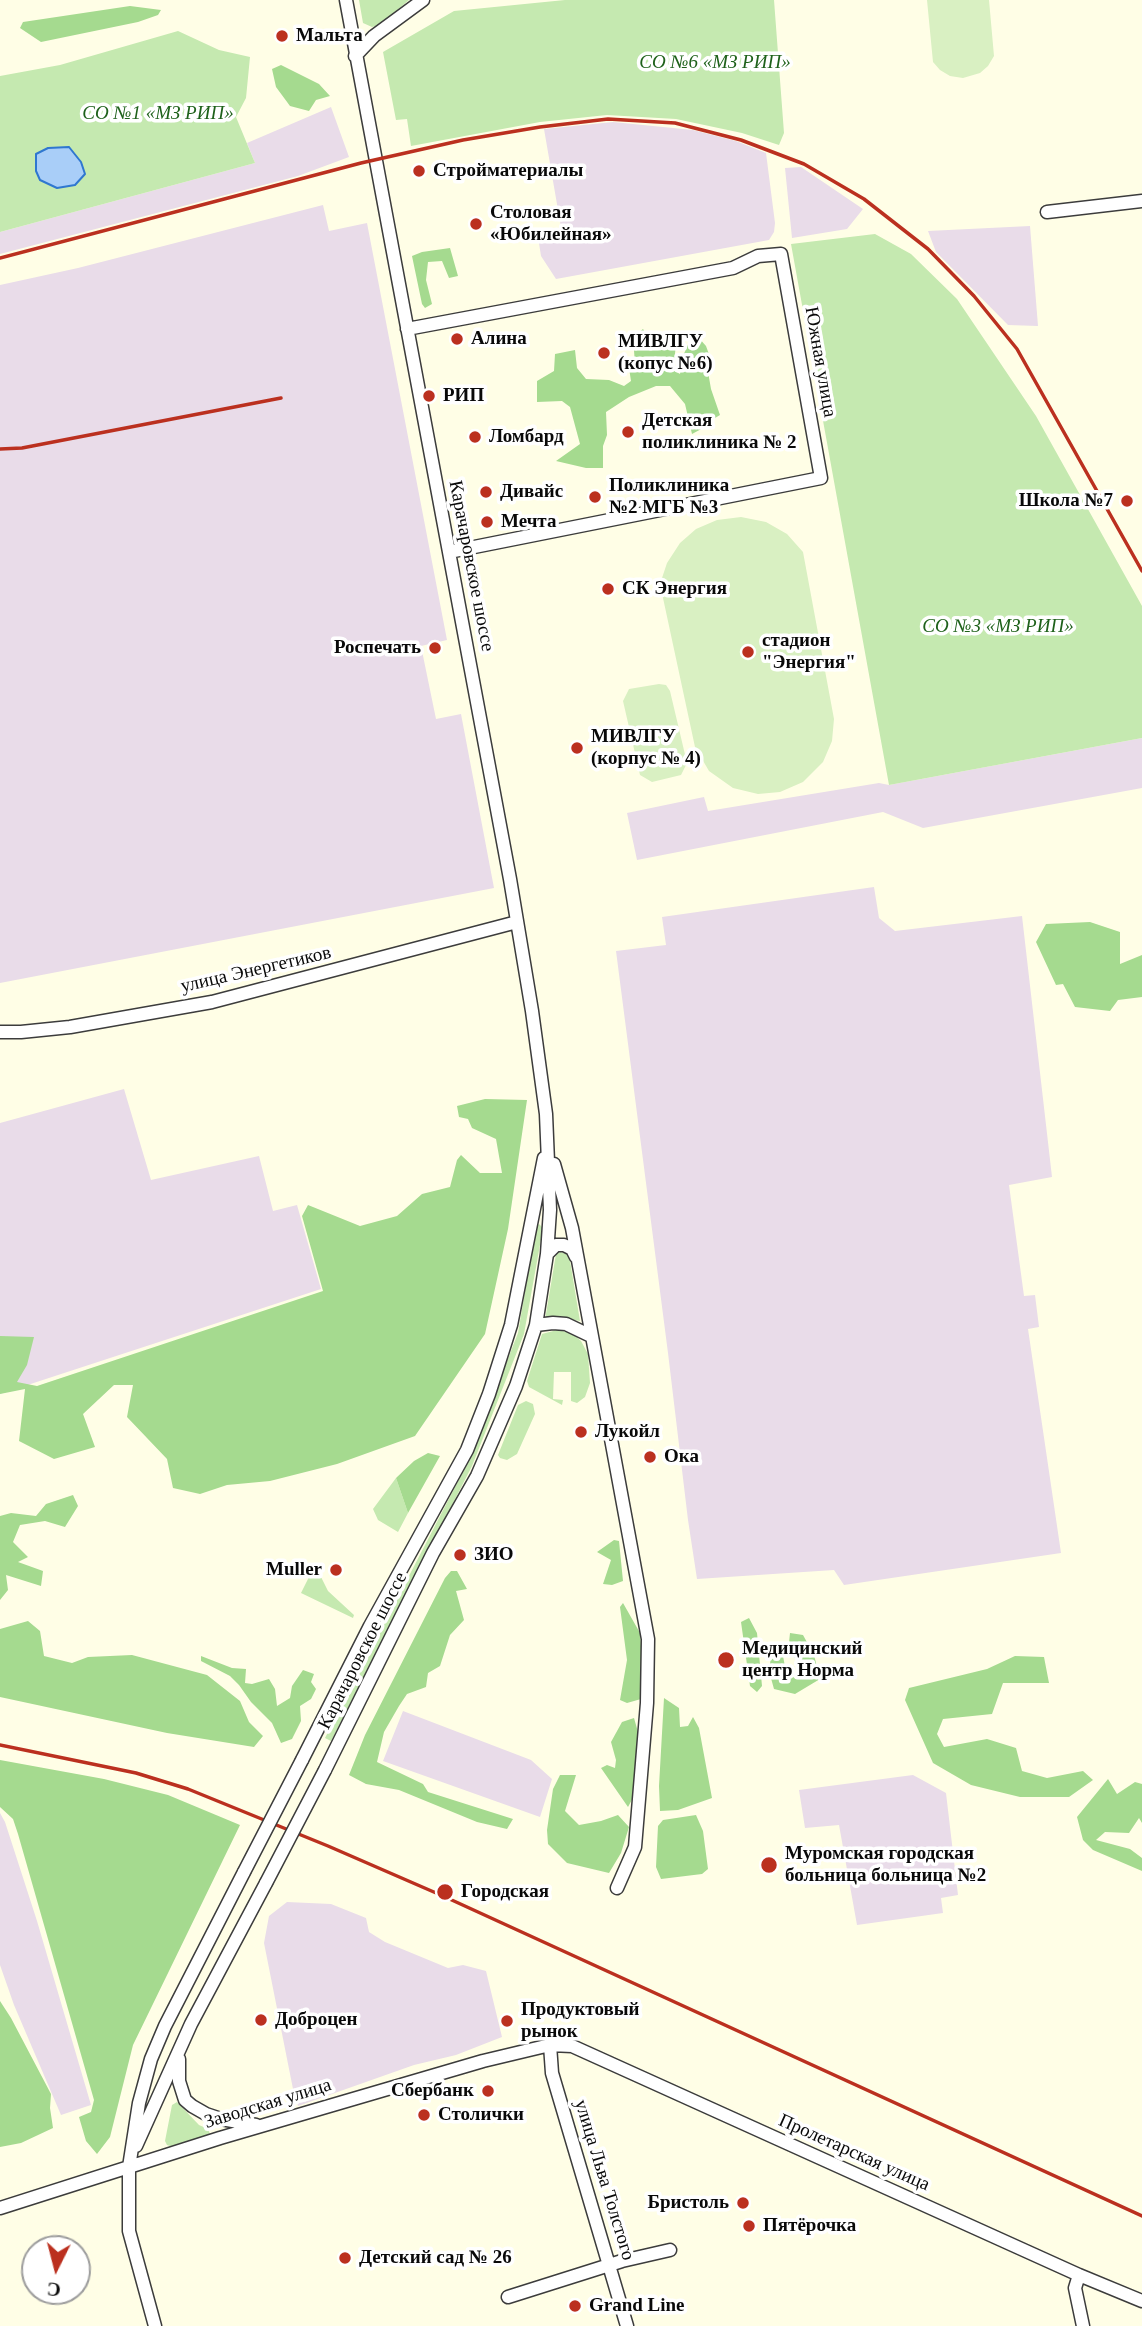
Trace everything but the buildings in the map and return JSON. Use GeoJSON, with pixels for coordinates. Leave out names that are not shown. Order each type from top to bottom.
{"type":"FeatureCollection","features":[{"type":"Feature","properties":{"kind":"street","name":"Карачаровское шоссе"},"geometry":{"type":"LineString","coordinates":[[130,2161],[179,2051],[325,1770],[433,1553],[495,1439],[536,1325],[547,1254],[550,1210],[547,1140],[539,1061],[517,922],[346,0]]}},
{"type":"Feature","properties":{"kind":"street"},"geometry":{"type":"LineString","coordinates":[[355,56],[374,36],[423,0]]}},
{"type":"Feature","properties":{"kind":"street"},"geometry":{"type":"LineString","coordinates":[[1047,212],[1142,201]]}},
{"type":"Feature","properties":{"kind":"street","name":"Южная улица"},"geometry":{"type":"LineString","coordinates":[[407,329],[733,268],[758,256],[781,254],[821,478],[449,552]]}},
{"type":"Feature","properties":{"kind":"street","name":"улица Энергетиков"},"geometry":{"type":"LineString","coordinates":[[0,1031],[21,1032],[70,1027],[212,1002],[517,922]]}},
{"type":"Feature","properties":{"kind":"street","name":"Карачаровское шоссе"},"geometry":{"type":"LineString","coordinates":[[130,2161],[139,2103],[151,2059],[165,2026],[370,1626],[467,1450],[489,1394],[511,1325],[547,1140]]}},
{"type":"Feature","properties":{"kind":"street"},"geometry":{"type":"LineString","coordinates":[[547,1140],[572,1228],[648,1639],[647,1703],[635,1847],[617,1888]]}},
{"type":"Feature","properties":{"kind":"street"},"geometry":{"type":"LineString","coordinates":[[530,1228],[541,1210],[550,1210],[557,1211],[566,1218],[572,1228]]}},
{"type":"Feature","properties":{"kind":"street"},"geometry":{"type":"LineString","coordinates":[[547,1254],[556,1245],[564,1245],[572,1249],[577,1257]]}},
{"type":"Feature","properties":{"kind":"street"},"geometry":{"type":"LineString","coordinates":[[536,1325],[566,1324],[591,1336]]}},
{"type":"Feature","properties":{"kind":"street","name":"Заводская улица"},"geometry":{"type":"LineString","coordinates":[[0,2208],[130,2161],[493,2058],[550,2045]]}},
{"type":"Feature","properties":{"kind":"street","name":"улица Льва Толстого"},"geometry":{"type":"LineString","coordinates":[[550,2045],[552,2073],[626,2326]]}},
{"type":"Feature","properties":{"kind":"street","name":"Пролетарская улица"},"geometry":{"type":"LineString","coordinates":[[550,2045],[580,2049],[1142,2301]]}},
{"type":"Feature","properties":{"kind":"street"},"geometry":{"type":"LineString","coordinates":[[179,2051],[179,2081],[185,2100],[206,2114],[260,2126]]}},
{"type":"Feature","properties":{"kind":"street"},"geometry":{"type":"LineString","coordinates":[[139,2103],[143,2112],[153,2110]]}},
{"type":"Feature","properties":{"kind":"street"},"geometry":{"type":"LineString","coordinates":[[130,2161],[129,2231],[155,2326]]}},
{"type":"Feature","properties":{"kind":"street"},"geometry":{"type":"LineString","coordinates":[[508,2297],[670,2250]]}},
{"type":"Feature","properties":{"kind":"street"},"geometry":{"type":"LineString","coordinates":[[1079,2275],[1075,2288],[1083,2326]]}},
{"type":"Feature","properties":{"kind":"shaded area"},"geometry":{"type":"Polygon","coordinates":[[[331,107],[349,157],[298,176],[0,254],[0,232],[255,163],[247,143],[331,107]]]}},
{"type":"Feature","properties":{"kind":"shaded area"},"geometry":{"type":"Polygon","coordinates":[[[613,122],[693,130],[736,141],[766,153],[775,223],[769,240],[556,279],[541,256],[538,237],[562,233],[544,129],[613,122]]]}},
{"type":"Feature","properties":{"kind":"shaded area"},"geometry":{"type":"Polygon","coordinates":[[[801,167],[863,209],[847,229],[792,238],[785,168],[801,167]]]}},
{"type":"Feature","properties":{"kind":"shaded area"},"geometry":{"type":"Polygon","coordinates":[[[323,205],[329,231],[367,223],[447,640],[421,646],[436,719],[461,714],[494,888],[0,983],[0,285],[78,268],[323,205]]]}},
{"type":"Feature","properties":{"kind":"shaded area"},"geometry":{"type":"Polygon","coordinates":[[[1030,226],[1038,326],[1008,325],[936,252],[928,231],[1030,226]]]}},
{"type":"Feature","properties":{"kind":"shaded area"},"geometry":{"type":"Polygon","coordinates":[[[1142,738],[1142,788],[923,828],[883,812],[637,860],[627,813],[704,797],[708,811],[879,783],[889,785],[1142,738]]]}},
{"type":"Feature","properties":{"kind":"shaded area"},"geometry":{"type":"Polygon","coordinates":[[[874,887],[879,918],[895,931],[1022,916],[1052,1177],[1009,1185],[1024,1296],[1035,1295],[1039,1327],[1028,1329],[1061,1553],[844,1585],[834,1570],[697,1579],[616,951],[666,945],[662,917],[874,887]]]}},
{"type":"Feature","properties":{"kind":"shaded area"},"geometry":{"type":"Polygon","coordinates":[[[124,1089],[151,1180],[259,1156],[273,1211],[297,1205],[321,1289],[0,1394],[0,1123],[124,1089]]]}},
{"type":"Feature","properties":{"kind":"shaded area"},"geometry":{"type":"Polygon","coordinates":[[[403,1711],[531,1760],[552,1779],[540,1817],[383,1761],[403,1711]]]}},
{"type":"Feature","properties":{"kind":"shaded area"},"geometry":{"type":"Polygon","coordinates":[[[913,1775],[946,1793],[958,1895],[941,1898],[943,1913],[857,1925],[839,1825],[805,1828],[799,1790],[913,1775]]]}},
{"type":"Feature","properties":{"kind":"shaded area"},"geometry":{"type":"Polygon","coordinates":[[[0,1813],[37,1921],[91,2105],[61,2115],[0,1965],[0,1813]]]}},
{"type":"Feature","properties":{"kind":"shaded area"},"geometry":{"type":"Polygon","coordinates":[[[287,1902],[331,1904],[366,1918],[369,1932],[385,1942],[448,1968],[463,1965],[486,1971],[502,2037],[456,2055],[414,2065],[298,2106],[264,1943],[269,1916],[287,1902]]]}},
{"type":"Feature","properties":{"kind":"green space"},"geometry":{"type":"Polygon","coordinates":[[[359,0],[409,0],[380,25],[372,27],[363,23],[359,0]]]}},
{"type":"Feature","properties":{"kind":"green space","name":"СО №6 «МЗ РИП»"},"geometry":{"type":"Polygon","coordinates":[[[565,0],[774,0],[784,133],[779,145],[742,133],[676,119],[607,115],[540,122],[411,146],[407,119],[396,120],[383,52],[454,11],[565,0]]]}},
{"type":"Feature","properties":{"kind":"green space"},"geometry":{"type":"Polygon","coordinates":[[[927,0],[989,0],[994,56],[980,73],[963,78],[950,76],[933,62],[927,0]]]}},
{"type":"Feature","properties":{"kind":"green space"},"geometry":{"type":"Polygon","coordinates":[[[130,6],[161,10],[158,15],[138,22],[41,42],[20,28],[23,22],[130,6]]]}},
{"type":"Feature","properties":{"kind":"green space","name":"СО №1 «МЗ РИП»"},"geometry":{"type":"Polygon","coordinates":[[[178,31],[219,50],[250,57],[246,98],[236,117],[255,163],[0,232],[0,76],[60,65],[178,31]]]}},
{"type":"Feature","properties":{"kind":"green space"},"geometry":{"type":"Polygon","coordinates":[[[281,65],[319,84],[330,96],[316,100],[309,111],[290,106],[276,87],[272,69],[281,65]]]}},
{"type":"Feature","properties":{"kind":"green space","name":"СО №3 «МЗ РИП»"},"geometry":{"type":"Polygon","coordinates":[[[875,234],[911,254],[957,299],[1036,416],[1142,606],[1142,738],[889,785],[791,244],[875,234]]]}},
{"type":"Feature","properties":{"kind":"green space"},"geometry":{"type":"Polygon","coordinates":[[[450,248],[458,276],[449,278],[442,261],[428,262],[426,280],[432,304],[425,308],[412,256],[450,248]]]}},
{"type":"Feature","properties":{"kind":"green space"},"geometry":{"type":"Polygon","coordinates":[[[643,329],[648,337],[664,336],[676,345],[673,370],[680,374],[683,356],[690,340],[698,337],[706,346],[710,357],[707,366],[720,415],[715,418],[705,414],[705,427],[692,434],[685,404],[670,386],[656,386],[629,397],[606,412],[607,435],[603,446],[603,468],[586,468],[556,461],[580,444],[570,407],[562,401],[537,402],[537,381],[554,371],[555,354],[575,350],[577,368],[586,379],[609,380],[624,386],[631,381],[629,368],[635,364],[633,337],[643,329]]]}},
{"type":"Feature","properties":{"kind":"green space","name":"стадион \"Энергия\""},"geometry":{"type":"Polygon","coordinates":[[[741,517],[766,522],[787,534],[803,552],[834,719],[832,741],[823,762],[803,782],[780,792],[758,794],[733,788],[709,771],[695,747],[660,584],[667,563],[680,543],[696,529],[717,520],[741,517]]]}},
{"type":"Feature","properties":{"kind":"green space"},"geometry":{"type":"Polygon","coordinates":[[[666,685],[670,691],[687,763],[681,775],[652,782],[640,775],[623,701],[629,689],[666,685]]]}},
{"type":"Feature","properties":{"kind":"green space"},"geometry":{"type":"Polygon","coordinates":[[[1090,922],[1120,932],[1120,964],[1142,955],[1142,997],[1118,1000],[1110,1011],[1075,1007],[1063,984],[1056,985],[1036,942],[1046,924],[1090,922]]]}},
{"type":"Feature","properties":{"kind":"green space"},"geometry":{"type":"Polygon","coordinates":[[[485,1099],[527,1100],[508,1229],[485,1334],[415,1436],[337,1464],[270,1481],[227,1485],[200,1494],[173,1488],[167,1459],[127,1417],[133,1385],[114,1385],[83,1414],[95,1447],[54,1459],[19,1441],[25,1389],[0,1394],[0,1336],[34,1337],[27,1365],[17,1382],[37,1386],[323,1291],[302,1216],[308,1205],[360,1226],[397,1216],[422,1194],[450,1187],[457,1160],[461,1155],[480,1173],[502,1173],[496,1139],[472,1128],[468,1119],[459,1117],[457,1106],[485,1099]]]}},
{"type":"Feature","properties":{"kind":"green space"},"geometry":{"type":"Polygon","coordinates":[[[539,1224],[543,1228],[524,1334],[472,1466],[331,1741],[325,1738],[467,1464],[518,1333],[536,1227],[539,1224]]]}},
{"type":"Feature","properties":{"kind":"green space"},"geometry":{"type":"Polygon","coordinates":[[[560,1252],[569,1255],[580,1321],[564,1318],[545,1320],[556,1254],[560,1252]]]}},
{"type":"Feature","properties":{"kind":"green space"},"geometry":{"type":"Polygon","coordinates":[[[557,1330],[572,1333],[581,1341],[588,1354],[590,1383],[585,1397],[577,1403],[571,1401],[571,1372],[554,1372],[553,1399],[563,1400],[562,1405],[529,1387],[527,1381],[542,1334],[557,1330]]]}},
{"type":"Feature","properties":{"kind":"green space"},"geometry":{"type":"Polygon","coordinates":[[[526,1401],[533,1404],[535,1414],[517,1454],[507,1460],[500,1458],[498,1455],[518,1405],[526,1401]]]}},
{"type":"Feature","properties":{"kind":"green space"},"geometry":{"type":"Polygon","coordinates":[[[428,1453],[440,1456],[408,1513],[396,1478],[414,1461],[428,1453]]]}},
{"type":"Feature","properties":{"kind":"green space"},"geometry":{"type":"Polygon","coordinates":[[[396,1478],[408,1513],[398,1532],[378,1520],[373,1509],[396,1478]]]}},
{"type":"Feature","properties":{"kind":"green space"},"geometry":{"type":"Polygon","coordinates":[[[73,1495],[78,1506],[65,1527],[45,1521],[20,1525],[13,1542],[28,1557],[18,1562],[43,1571],[41,1586],[6,1575],[8,1590],[0,1600],[0,1516],[11,1513],[36,1516],[46,1504],[73,1495]]]}},
{"type":"Feature","properties":{"kind":"green space"},"geometry":{"type":"Polygon","coordinates":[[[614,1540],[619,1541],[623,1581],[612,1585],[603,1584],[611,1560],[597,1552],[614,1540]]]}},
{"type":"Feature","properties":{"kind":"green space"},"geometry":{"type":"Polygon","coordinates":[[[313,1569],[319,1573],[328,1591],[354,1615],[353,1618],[301,1593],[313,1569]]]}},
{"type":"Feature","properties":{"kind":"green space"},"geometry":{"type":"Polygon","coordinates":[[[451,1571],[457,1571],[467,1589],[456,1591],[464,1620],[450,1635],[440,1666],[428,1673],[426,1687],[407,1694],[399,1706],[384,1732],[377,1762],[423,1784],[428,1792],[513,1819],[507,1829],[477,1822],[399,1790],[366,1784],[349,1775],[365,1735],[451,1571]]]}},
{"type":"Feature","properties":{"kind":"green space"},"geometry":{"type":"Polygon","coordinates":[[[623,1603],[640,1633],[642,1660],[641,1699],[627,1703],[620,1700],[627,1660],[620,1607],[623,1603]]]}},
{"type":"Feature","properties":{"kind":"green space"},"geometry":{"type":"Polygon","coordinates":[[[749,1618],[757,1633],[762,1686],[757,1692],[750,1686],[741,1622],[749,1618]]]}},
{"type":"Feature","properties":{"kind":"green space"},"geometry":{"type":"Polygon","coordinates":[[[28,1621],[40,1631],[44,1656],[72,1663],[88,1657],[132,1655],[207,1675],[240,1701],[249,1722],[263,1736],[254,1747],[167,1733],[0,1697],[0,1629],[28,1621]]]}},
{"type":"Feature","properties":{"kind":"green space"},"geometry":{"type":"Polygon","coordinates":[[[790,1633],[803,1635],[814,1655],[820,1679],[795,1694],[774,1689],[769,1671],[771,1657],[783,1656],[786,1672],[796,1679],[801,1675],[798,1661],[788,1652],[790,1633]]]}},
{"type":"Feature","properties":{"kind":"green space"},"geometry":{"type":"Polygon","coordinates":[[[201,1656],[232,1668],[246,1669],[245,1683],[252,1684],[269,1679],[275,1689],[277,1706],[290,1698],[292,1686],[303,1670],[314,1674],[311,1682],[316,1689],[311,1699],[300,1706],[301,1721],[292,1739],[281,1743],[272,1723],[239,1685],[230,1676],[201,1661],[201,1656]]]}},
{"type":"Feature","properties":{"kind":"green space"},"geometry":{"type":"Polygon","coordinates":[[[1015,1656],[1044,1657],[1049,1683],[1003,1683],[992,1714],[943,1719],[937,1734],[944,1747],[987,1739],[1016,1748],[1022,1771],[1047,1778],[1083,1771],[1093,1780],[1069,1797],[1020,1797],[971,1785],[933,1763],[905,1700],[909,1688],[987,1669],[1015,1656]]]}},
{"type":"Feature","properties":{"kind":"green space"},"geometry":{"type":"Polygon","coordinates":[[[664,1698],[679,1708],[680,1727],[688,1726],[693,1717],[699,1728],[712,1798],[678,1810],[660,1811],[659,1786],[664,1698]]]}},
{"type":"Feature","properties":{"kind":"green space"},"geometry":{"type":"Polygon","coordinates":[[[634,1718],[638,1732],[635,1794],[628,1807],[601,1768],[607,1765],[615,1768],[616,1760],[611,1742],[622,1722],[634,1718]]]}},
{"type":"Feature","properties":{"kind":"green space"},"geometry":{"type":"Polygon","coordinates":[[[0,1760],[104,1779],[168,1795],[240,1825],[133,2045],[110,2137],[97,2154],[86,2141],[79,2117],[91,2112],[94,2100],[18,1834],[13,1819],[0,1807],[0,1760]]]}},
{"type":"Feature","properties":{"kind":"green space"},"geometry":{"type":"Polygon","coordinates":[[[560,1775],[576,1775],[565,1811],[579,1825],[618,1815],[629,1827],[621,1853],[609,1873],[567,1863],[548,1844],[547,1830],[553,1789],[560,1775]]]}},
{"type":"Feature","properties":{"kind":"green space"},"geometry":{"type":"Polygon","coordinates":[[[1108,1779],[1117,1794],[1135,1782],[1142,1784],[1142,1823],[1139,1818],[1129,1833],[1105,1832],[1096,1840],[1130,1849],[1142,1858],[1142,1871],[1093,1850],[1083,1840],[1077,1817],[1108,1779]]]}},
{"type":"Feature","properties":{"kind":"green space"},"geometry":{"type":"Polygon","coordinates":[[[696,1815],[703,1831],[708,1869],[702,1874],[661,1879],[656,1867],[658,1826],[663,1820],[696,1815]]]}},
{"type":"Feature","properties":{"kind":"green space"},"geometry":{"type":"Polygon","coordinates":[[[0,2001],[51,2094],[53,2128],[21,2143],[0,2147],[0,2001]]]}},
{"type":"Feature","properties":{"kind":"green space"},"geometry":{"type":"Polygon","coordinates":[[[177,2102],[199,2125],[208,2129],[210,2134],[173,2147],[167,2145],[165,2141],[172,2105],[177,2102]]]}},
{"type":"Feature","properties":{"kind":"water"},"geometry":{"type":"Polygon","coordinates":[[[69,147],[81,162],[85,174],[75,185],[57,188],[40,180],[36,171],[36,154],[48,148],[69,147]]]}},
{"type":"Feature","properties":{"kind":"railway"},"geometry":{"type":"LineString","coordinates":[[0,258],[361,163],[463,140],[540,127],[608,119],[675,123],[741,140],[804,164],[864,199],[928,249],[974,296],[1017,349],[1142,571]]}},
{"type":"Feature","properties":{"kind":"railway"},"geometry":{"type":"LineString","coordinates":[[0,449],[22,448],[281,398]]}},
{"type":"Feature","properties":{"kind":"railway"},"geometry":{"type":"LineString","coordinates":[[0,1745],[136,1773],[188,1789],[328,1846],[1142,2216]]}},
{"type":"Feature","properties":{"kind":"place","name":"Мальта"},"geometry":{"type":"Point","coordinates":[282,36]}},
{"type":"Feature","properties":{"kind":"place","name":"Стройматериалы"},"geometry":{"type":"Point","coordinates":[419,171]}},
{"type":"Feature","properties":{"kind":"place","name":"Столовая «Юбилейная»"},"geometry":{"type":"Point","coordinates":[476,224]}},
{"type":"Feature","properties":{"kind":"place","name":"Алина"},"geometry":{"type":"Point","coordinates":[457,339]}},
{"type":"Feature","properties":{"kind":"place","name":"МИВЛГУ (копус №6)"},"geometry":{"type":"Point","coordinates":[604,353]}},
{"type":"Feature","properties":{"kind":"place","name":"РИП"},"geometry":{"type":"Point","coordinates":[429,396]}},
{"type":"Feature","properties":{"kind":"place","name":"Детская поликлиника № 2"},"geometry":{"type":"Point","coordinates":[628,432]}},
{"type":"Feature","properties":{"kind":"place","name":"Ломбард"},"geometry":{"type":"Point","coordinates":[475,437]}},
{"type":"Feature","properties":{"kind":"place","name":"Дивайс"},"geometry":{"type":"Point","coordinates":[486,492]}},
{"type":"Feature","properties":{"kind":"place","name":"Поликлиника №2 МГБ №3"},"geometry":{"type":"Point","coordinates":[595,497]}},
{"type":"Feature","properties":{"kind":"place","name":"Школа №7"},"geometry":{"type":"Point","coordinates":[1127,501]}},
{"type":"Feature","properties":{"kind":"place","name":"Мечта"},"geometry":{"type":"Point","coordinates":[487,522]}},
{"type":"Feature","properties":{"kind":"place","name":"СК Энергия"},"geometry":{"type":"Point","coordinates":[608,589]}},
{"type":"Feature","properties":{"kind":"place","name":"Роспечать"},"geometry":{"type":"Point","coordinates":[435,648]}},
{"type":"Feature","properties":{"kind":"place","name":"стадион \"Энергия\""},"geometry":{"type":"Point","coordinates":[748,652]}},
{"type":"Feature","properties":{"kind":"place","name":"МИВЛГУ (корпус № 4)"},"geometry":{"type":"Point","coordinates":[577,748]}},
{"type":"Feature","properties":{"kind":"place","name":"Лукойл"},"geometry":{"type":"Point","coordinates":[581,1432]}},
{"type":"Feature","properties":{"kind":"place","name":"Ока"},"geometry":{"type":"Point","coordinates":[650,1457]}},
{"type":"Feature","properties":{"kind":"place","name":"ЗИО"},"geometry":{"type":"Point","coordinates":[460,1555]}},
{"type":"Feature","properties":{"kind":"place","name":"Muller"},"geometry":{"type":"Point","coordinates":[336,1570]}},
{"type":"Feature","properties":{"kind":"place","name":"Медицинский центр Норма"},"geometry":{"type":"Point","coordinates":[726,1660]}},
{"type":"Feature","properties":{"kind":"place","name":"Муромская городская больница больница №2"},"geometry":{"type":"Point","coordinates":[769,1865]}},
{"type":"Feature","properties":{"kind":"place","name":"Городская"},"geometry":{"type":"Point","coordinates":[445,1892]}},
{"type":"Feature","properties":{"kind":"place","name":"Доброцен"},"geometry":{"type":"Point","coordinates":[261,2020]}},
{"type":"Feature","properties":{"kind":"place","name":"Продуктовый рынок"},"geometry":{"type":"Point","coordinates":[507,2021]}},
{"type":"Feature","properties":{"kind":"place","name":"Сбербанк"},"geometry":{"type":"Point","coordinates":[488,2091]}},
{"type":"Feature","properties":{"kind":"place","name":"Столички"},"geometry":{"type":"Point","coordinates":[424,2115]}},
{"type":"Feature","properties":{"kind":"place","name":"Бристоль"},"geometry":{"type":"Point","coordinates":[743,2203]}},
{"type":"Feature","properties":{"kind":"place","name":"Пятёрочка"},"geometry":{"type":"Point","coordinates":[749,2226]}},
{"type":"Feature","properties":{"kind":"place","name":"Детский сад № 26"},"geometry":{"type":"Point","coordinates":[345,2258]}},
{"type":"Feature","properties":{"kind":"place","name":"Grand Line"},"geometry":{"type":"Point","coordinates":[575,2306]}}]}
